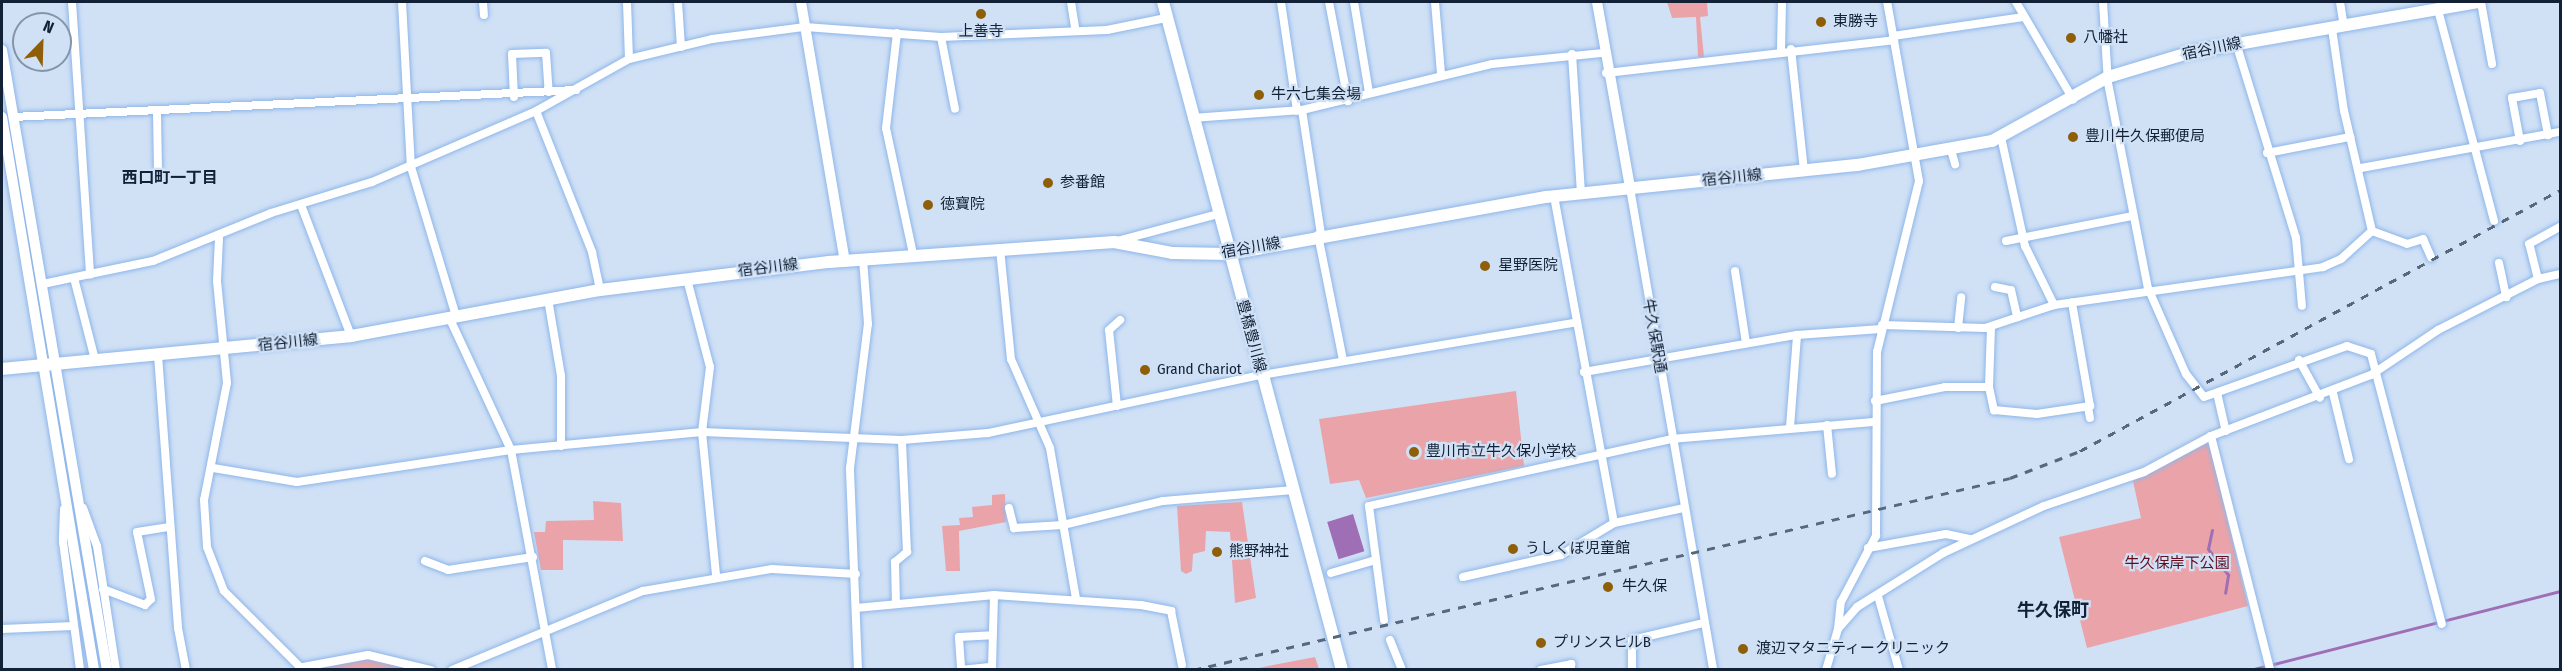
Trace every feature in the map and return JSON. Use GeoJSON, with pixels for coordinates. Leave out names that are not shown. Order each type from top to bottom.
{"type":"FeatureCollection","features":[{"type":"Feature","properties":{"kind":"main road","name":"豊橋豊川線"},"geometry":{"type":"LineString","coordinates":[[1163,2],[1192,118],[1342,669]]}},
{"type":"Feature","properties":{"kind":"main road","name":"宿谷川線"},"geometry":{"type":"LineString","coordinates":[[2,369],[227,350],[351,336],[600,290],[913,254],[1114,242],[1172,253],[1229,254],[1319,235],[1554,196],[1916,156],[2001,137],[2073,99],[2108,77],[2236,43],[2338,28],[2479,2]]}},
{"type":"Feature","properties":{"kind":"street"},"geometry":{"type":"LineString","coordinates":[[72,2],[90,274]]}},
{"type":"Feature","properties":{"kind":"street"},"geometry":{"type":"LineString","coordinates":[[402,2],[411,167],[453,316],[511,450],[533,557],[552,669]]}},
{"type":"Feature","properties":{"kind":"street"},"geometry":{"type":"LineString","coordinates":[[483,2],[484,15]]}},
{"type":"Feature","properties":{"kind":"street"},"geometry":{"type":"LineString","coordinates":[[627,2],[629,59]]}},
{"type":"Feature","properties":{"kind":"street"},"geometry":{"type":"LineString","coordinates":[[678,2],[681,47]]}},
{"type":"Feature","properties":{"kind":"street"},"geometry":{"type":"LineString","coordinates":[[801,2],[845,261]]}},
{"type":"Feature","properties":{"kind":"street"},"geometry":{"type":"LineString","coordinates":[[1071,2],[1075,28]]}},
{"type":"Feature","properties":{"kind":"street"},"geometry":{"type":"LineString","coordinates":[[1281,2],[1319,235],[1343,360]]}},
{"type":"Feature","properties":{"kind":"street"},"geometry":{"type":"LineString","coordinates":[[1329,2],[1348,101]]}},
{"type":"Feature","properties":{"kind":"street"},"geometry":{"type":"LineString","coordinates":[[1354,2],[1369,93]]}},
{"type":"Feature","properties":{"kind":"street"},"geometry":{"type":"LineString","coordinates":[[1435,2],[1441,74]]}},
{"type":"Feature","properties":{"kind":"street","name":"牛久保駅通"},"geometry":{"type":"LineString","coordinates":[[1597,2],[1606,73],[1630,188],[1713,669]]}},
{"type":"Feature","properties":{"kind":"street"},"geometry":{"type":"LineString","coordinates":[[1781,50],[1782,2]]}},
{"type":"Feature","properties":{"kind":"street"},"geometry":{"type":"LineString","coordinates":[[1826,669],[1838,629],[1841,602],[1868,548],[1880,507],[1875,401],[1881,327],[1918,189],[1916,156],[1887,2]]}},
{"type":"Feature","properties":{"kind":"street"},"geometry":{"type":"LineString","coordinates":[[2016,2],[2073,99]]}},
{"type":"Feature","properties":{"kind":"street"},"geometry":{"type":"LineString","coordinates":[[2103,2],[2108,77],[2132,216],[2149,291],[2186,374],[2202,396],[2217,393],[2299,360],[2351,346],[2371,354],[2380,370],[2442,624]]}},
{"type":"Feature","properties":{"kind":"street"},"geometry":{"type":"LineString","coordinates":[[2340,2],[2338,28],[2350,137],[2361,168],[2372,231]]}},
{"type":"Feature","properties":{"kind":"street"},"geometry":{"type":"LineString","coordinates":[[2479,2],[2492,64]]}},
{"type":"Feature","properties":{"kind":"street"},"geometry":{"type":"LineString","coordinates":[[2438,10],[2473,151],[2494,221]]}},
{"type":"Feature","properties":{"kind":"street"},"geometry":{"type":"LineString","coordinates":[[1606,73],[1893,38],[2024,17]]}},
{"type":"Feature","properties":{"kind":"street"},"geometry":{"type":"LineString","coordinates":[[43,284],[153,261],[219,238],[301,205],[411,167],[580,90],[629,59],[681,47],[805,27],[941,37],[1075,28],[1131,28],[1166,18]]}},
{"type":"Feature","properties":{"kind":"street"},"geometry":{"type":"LineString","coordinates":[[897,33],[886,128],[913,254]]}},
{"type":"Feature","properties":{"kind":"street"},"geometry":{"type":"LineString","coordinates":[[941,37],[955,109]]}},
{"type":"Feature","properties":{"kind":"street"},"geometry":{"type":"LineString","coordinates":[[2236,43],[2266,153],[2296,238],[2302,306]]}},
{"type":"Feature","properties":{"kind":"street"},"geometry":{"type":"LineString","coordinates":[[1791,49],[1804,170]]}},
{"type":"Feature","properties":{"kind":"street"},"geometry":{"type":"LineString","coordinates":[[2,50],[81,502],[107,669]]}},
{"type":"Feature","properties":{"kind":"street"},"geometry":{"type":"LineString","coordinates":[[514,97],[512,54],[546,53],[549,92]]}},
{"type":"Feature","properties":{"kind":"street"},"geometry":{"type":"LineString","coordinates":[[1192,118],[1299,110],[1348,101],[1369,93],[1441,74],[1572,54],[1603,53]]}},
{"type":"Feature","properties":{"kind":"street"},"geometry":{"type":"LineString","coordinates":[[1572,54],[1581,194]]}},
{"type":"Feature","properties":{"kind":"street"},"geometry":{"type":"LineString","coordinates":[[13,117],[514,97],[580,90]]}},
{"type":"Feature","properties":{"kind":"street"},"geometry":{"type":"LineString","coordinates":[[2520,141],[2512,98],[2540,93],[2548,135]]}},
{"type":"Feature","properties":{"kind":"street"},"geometry":{"type":"LineString","coordinates":[[536,111],[592,252],[600,290]]}},
{"type":"Feature","properties":{"kind":"street"},"geometry":{"type":"LineString","coordinates":[[157,112],[158,168]]}},
{"type":"Feature","properties":{"kind":"street"},"geometry":{"type":"LineString","coordinates":[[2,117],[40,364],[94,669]]}},
{"type":"Feature","properties":{"kind":"street"},"geometry":{"type":"LineString","coordinates":[[2361,168],[2454,148],[2473,151],[2560,132]]}},
{"type":"Feature","properties":{"kind":"street"},"geometry":{"type":"LineString","coordinates":[[2001,137],[2024,237],[2054,305]]}},
{"type":"Feature","properties":{"kind":"street"},"geometry":{"type":"LineString","coordinates":[[2266,153],[2350,137]]}},
{"type":"Feature","properties":{"kind":"street"},"geometry":{"type":"LineString","coordinates":[[1951,150],[1954,164]]}},
{"type":"Feature","properties":{"kind":"street"},"geometry":{"type":"LineString","coordinates":[[1554,196],[1573,323],[1614,523]]}},
{"type":"Feature","properties":{"kind":"street"},"geometry":{"type":"LineString","coordinates":[[301,205],[351,336]]}},
{"type":"Feature","properties":{"kind":"street"},"geometry":{"type":"LineString","coordinates":[[1114,242],[1218,214]]}},
{"type":"Feature","properties":{"kind":"street"},"geometry":{"type":"LineString","coordinates":[[2006,240],[2132,216]]}},
{"type":"Feature","properties":{"kind":"street"},"geometry":{"type":"LineString","coordinates":[[2538,279],[2529,244],[2560,227]]}},
{"type":"Feature","properties":{"kind":"street"},"geometry":{"type":"LineString","coordinates":[[1584,372],[1797,335],[1881,327],[1991,327],[2054,305],[2299,270],[2341,259],[2372,231]]}},
{"type":"Feature","properties":{"kind":"street"},"geometry":{"type":"LineString","coordinates":[[2372,231],[2407,244],[2423,239],[2431,257]]}},
{"type":"Feature","properties":{"kind":"street"},"geometry":{"type":"LineString","coordinates":[[219,238],[217,282],[227,350],[225,407],[204,500],[207,547],[215,572],[242,613],[303,668],[368,655],[431,669]]}},
{"type":"Feature","properties":{"kind":"street"},"geometry":{"type":"LineString","coordinates":[[1000,249],[1011,359],[1050,448],[1076,599]]}},
{"type":"Feature","properties":{"kind":"street"},"geometry":{"type":"LineString","coordinates":[[858,669],[856,574],[850,506],[853,439],[868,324],[862,259]]}},
{"type":"Feature","properties":{"kind":"street"},"geometry":{"type":"LineString","coordinates":[[2499,262],[2506,297]]}},
{"type":"Feature","properties":{"kind":"street"},"geometry":{"type":"LineString","coordinates":[[1735,271],[1746,343]]}},
{"type":"Feature","properties":{"kind":"street"},"geometry":{"type":"LineString","coordinates":[[1838,629],[1857,607],[1970,540],[2096,484],[2144,472],[2211,436],[2333,393],[2380,370],[2438,330],[2538,279],[2560,274]]}},
{"type":"Feature","properties":{"kind":"street"},"geometry":{"type":"LineString","coordinates":[[75,278],[95,360]]}},
{"type":"Feature","properties":{"kind":"street"},"geometry":{"type":"LineString","coordinates":[[687,279],[710,367],[702,432],[716,574]]}},
{"type":"Feature","properties":{"kind":"street"},"geometry":{"type":"LineString","coordinates":[[1995,287],[2011,290],[2017,317]]}},
{"type":"Feature","properties":{"kind":"street"},"geometry":{"type":"LineString","coordinates":[[1958,328],[1961,297]]}},
{"type":"Feature","properties":{"kind":"street"},"geometry":{"type":"LineString","coordinates":[[548,299],[561,376],[561,446]]}},
{"type":"Feature","properties":{"kind":"street"},"geometry":{"type":"LineString","coordinates":[[2072,303],[2090,418]]}},
{"type":"Feature","properties":{"kind":"street"},"geometry":{"type":"LineString","coordinates":[[1117,406],[1109,330],[1120,320]]}},
{"type":"Feature","properties":{"kind":"street"},"geometry":{"type":"LineString","coordinates":[[213,468],[297,482],[511,450],[702,432],[902,440],[1038,423],[1262,375],[1573,323]]}},
{"type":"Feature","properties":{"kind":"street"},"geometry":{"type":"LineString","coordinates":[[1991,327],[1989,387],[1996,410],[2037,414],[2088,407]]}},
{"type":"Feature","properties":{"kind":"street"},"geometry":{"type":"LineString","coordinates":[[1790,427],[1797,335]]}},
{"type":"Feature","properties":{"kind":"street"},"geometry":{"type":"LineString","coordinates":[[158,355],[170,527],[186,669]]}},
{"type":"Feature","properties":{"kind":"street"},"geometry":{"type":"LineString","coordinates":[[2299,360],[2320,398]]}},
{"type":"Feature","properties":{"kind":"street"},"geometry":{"type":"LineString","coordinates":[[1875,401],[1945,387],[1989,387]]}},
{"type":"Feature","properties":{"kind":"street"},"geometry":{"type":"LineString","coordinates":[[2217,393],[2226,431]]}},
{"type":"Feature","properties":{"kind":"street"},"geometry":{"type":"LineString","coordinates":[[2333,393],[2349,459]]}},
{"type":"Feature","properties":{"kind":"street"},"geometry":{"type":"LineString","coordinates":[[1384,620],[1369,506],[1672,439],[1790,427],[1875,422]]}},
{"type":"Feature","properties":{"kind":"street"},"geometry":{"type":"LineString","coordinates":[[1827,425],[1832,474]]}},
{"type":"Feature","properties":{"kind":"street"},"geometry":{"type":"LineString","coordinates":[[2211,436],[2270,669]]}},
{"type":"Feature","properties":{"kind":"street"},"geometry":{"type":"LineString","coordinates":[[896,604],[895,562],[907,552],[902,440]]}},
{"type":"Feature","properties":{"kind":"street"},"geometry":{"type":"LineString","coordinates":[[1009,508],[1014,528],[1063,525],[1163,501],[1294,490]]}},
{"type":"Feature","properties":{"kind":"street"},"geometry":{"type":"LineString","coordinates":[[65,502],[63,542],[80,669]]}},
{"type":"Feature","properties":{"kind":"street"},"geometry":{"type":"LineString","coordinates":[[81,502],[97,546],[116,669]]}},
{"type":"Feature","properties":{"kind":"street"},"geometry":{"type":"LineString","coordinates":[[1463,577],[1561,555],[1614,523],[1684,508]]}},
{"type":"Feature","properties":{"kind":"street"},"geometry":{"type":"LineString","coordinates":[[103,589],[145,605],[151,599],[137,531],[170,527]]}},
{"type":"Feature","properties":{"kind":"street"},"geometry":{"type":"LineString","coordinates":[[1868,548],[1946,534],[1970,540]]}},
{"type":"Feature","properties":{"kind":"street"},"geometry":{"type":"LineString","coordinates":[[425,561],[448,570],[533,557]]}},
{"type":"Feature","properties":{"kind":"street"},"geometry":{"type":"LineString","coordinates":[[1331,573],[1376,560]]}},
{"type":"Feature","properties":{"kind":"street"},"geometry":{"type":"LineString","coordinates":[[452,669],[643,591],[716,574],[772,569],[856,574]]}},
{"type":"Feature","properties":{"kind":"street"},"geometry":{"type":"LineString","coordinates":[[856,608],[994,595],[1076,599],[1171,611],[1182,665]]}},
{"type":"Feature","properties":{"kind":"street"},"geometry":{"type":"LineString","coordinates":[[992,635],[959,637],[961,668],[992,667],[994,595]]}},
{"type":"Feature","properties":{"kind":"street"},"geometry":{"type":"LineString","coordinates":[[1878,596],[1899,669]]}},
{"type":"Feature","properties":{"kind":"street"},"geometry":{"type":"LineString","coordinates":[[1632,669],[1632,640],[1704,623]]}},
{"type":"Feature","properties":{"kind":"street"},"geometry":{"type":"LineString","coordinates":[[2,629],[73,626]]}},
{"type":"Feature","properties":{"kind":"street"},"geometry":{"type":"LineString","coordinates":[[1390,640],[1402,669]]}},
{"type":"Feature","properties":{"kind":"street"},"geometry":{"type":"LineString","coordinates":[[1541,669],[1571,664],[1571,669]]}},
{"type":"Feature","properties":{"kind":"green space"},"geometry":{"type":"Polygon","coordinates":[[[1667,2],[1707,2],[1708,16],[1700,17],[1704,57],[1698,57],[1696,17],[1672,18],[1667,2]]]}},
{"type":"Feature","properties":{"kind":"green space"},"geometry":{"type":"Polygon","coordinates":[[[1516,391],[1524,466],[1366,498],[1359,480],[1330,484],[1319,419],[1516,391]]]}},
{"type":"Feature","properties":{"kind":"green space","name":"牛久保岸下公園"},"geometry":{"type":"Polygon","coordinates":[[[2209,442],[2248,606],[2087,648],[2059,537],[2141,518],[2133,481],[2209,442]]]}},
{"type":"Feature","properties":{"kind":"green space"},"geometry":{"type":"Polygon","coordinates":[[[1005,494],[1006,522],[959,531],[960,571],[946,571],[942,526],[960,525],[959,518],[973,517],[972,507],[992,505],[992,495],[1005,494]]]}},
{"type":"Feature","properties":{"kind":"green space"},"geometry":{"type":"Polygon","coordinates":[[[593,501],[621,503],[623,541],[563,540],[563,570],[541,570],[534,532],[545,532],[546,521],[594,520],[593,501]]]}},
{"type":"Feature","properties":{"kind":"green space"},"geometry":{"type":"Polygon","coordinates":[[[1242,502],[1256,598],[1235,603],[1230,532],[1206,531],[1205,551],[1193,554],[1192,571],[1186,574],[1181,571],[1177,506],[1242,502]]]}},
{"type":"Feature","properties":{"kind":"green space"},"geometry":{"type":"Polygon","coordinates":[[[1315,657],[1319,669],[1254,669],[1273,665],[1315,657]]]}},
{"type":"Feature","properties":{"kind":"green space"},"geometry":{"type":"Polygon","coordinates":[[[369,659],[413,670],[312,670],[369,659]]]}},
{"type":"Feature","properties":{"kind":"shaded area"},"geometry":{"type":"Polygon","coordinates":[[[1353,514],[1364,551],[1339,559],[1327,522],[1353,514]]]}},
{"type":"Feature","properties":{"kind":"waterway"},"geometry":{"type":"LineString","coordinates":[[2212,530],[2208,549],[2228,575],[2225,593]]}},
{"type":"Feature","properties":{"kind":"waterway"},"geometry":{"type":"LineString","coordinates":[[2250,670],[2560,591]]}},
{"type":"Feature","properties":{"kind":"railway"},"geometry":{"type":"LineString","coordinates":[[1193,670],[2010,478],[2080,451],[2560,190]]}},
{"type":"Feature","properties":{"kind":"place","name":"上善寺"},"geometry":{"type":"Point","coordinates":[981,14]}},
{"type":"Feature","properties":{"kind":"place","name":"東勝寺"},"geometry":{"type":"Point","coordinates":[1821,22]}},
{"type":"Feature","properties":{"kind":"place","name":"八幡社"},"geometry":{"type":"Point","coordinates":[2071,38]}},
{"type":"Feature","properties":{"kind":"place","name":"牛六七集会場"},"geometry":{"type":"Point","coordinates":[1259,95]}},
{"type":"Feature","properties":{"kind":"place","name":"豊川牛久保郵便局"},"geometry":{"type":"Point","coordinates":[2073,137]}},
{"type":"Feature","properties":{"kind":"place","name":"参番館"},"geometry":{"type":"Point","coordinates":[1048,183]}},
{"type":"Feature","properties":{"kind":"place","name":"徳寶院"},"geometry":{"type":"Point","coordinates":[928,205]}},
{"type":"Feature","properties":{"kind":"place","name":"星野医院"},"geometry":{"type":"Point","coordinates":[1485,266]}},
{"type":"Feature","properties":{"kind":"place","name":"Grand Chariot"},"geometry":{"type":"Point","coordinates":[1145,370]}},
{"type":"Feature","properties":{"kind":"place","name":"豊川市立牛久保小学校"},"geometry":{"type":"Point","coordinates":[1414,452]}},
{"type":"Feature","properties":{"kind":"place","name":"うしくぼ児童館"},"geometry":{"type":"Point","coordinates":[1513,549]}},
{"type":"Feature","properties":{"kind":"place","name":"熊野神社"},"geometry":{"type":"Point","coordinates":[1217,552]}},
{"type":"Feature","properties":{"kind":"place","name":"牛久保"},"geometry":{"type":"Point","coordinates":[1608,587]}},
{"type":"Feature","properties":{"kind":"place","name":"プリンスヒルB"},"geometry":{"type":"Point","coordinates":[1541,643]}},
{"type":"Feature","properties":{"kind":"place","name":"渡辺マタニティークリニック"},"geometry":{"type":"Point","coordinates":[1743,649]}},
{"type":"Feature","properties":{"kind":"district","name":"西口町一丁目"},"geometry":{"type":"Point","coordinates":[170,178]}},
{"type":"Feature","properties":{"kind":"district","name":"牛久保町"},"geometry":{"type":"Point","coordinates":[2053,610]}}]}
